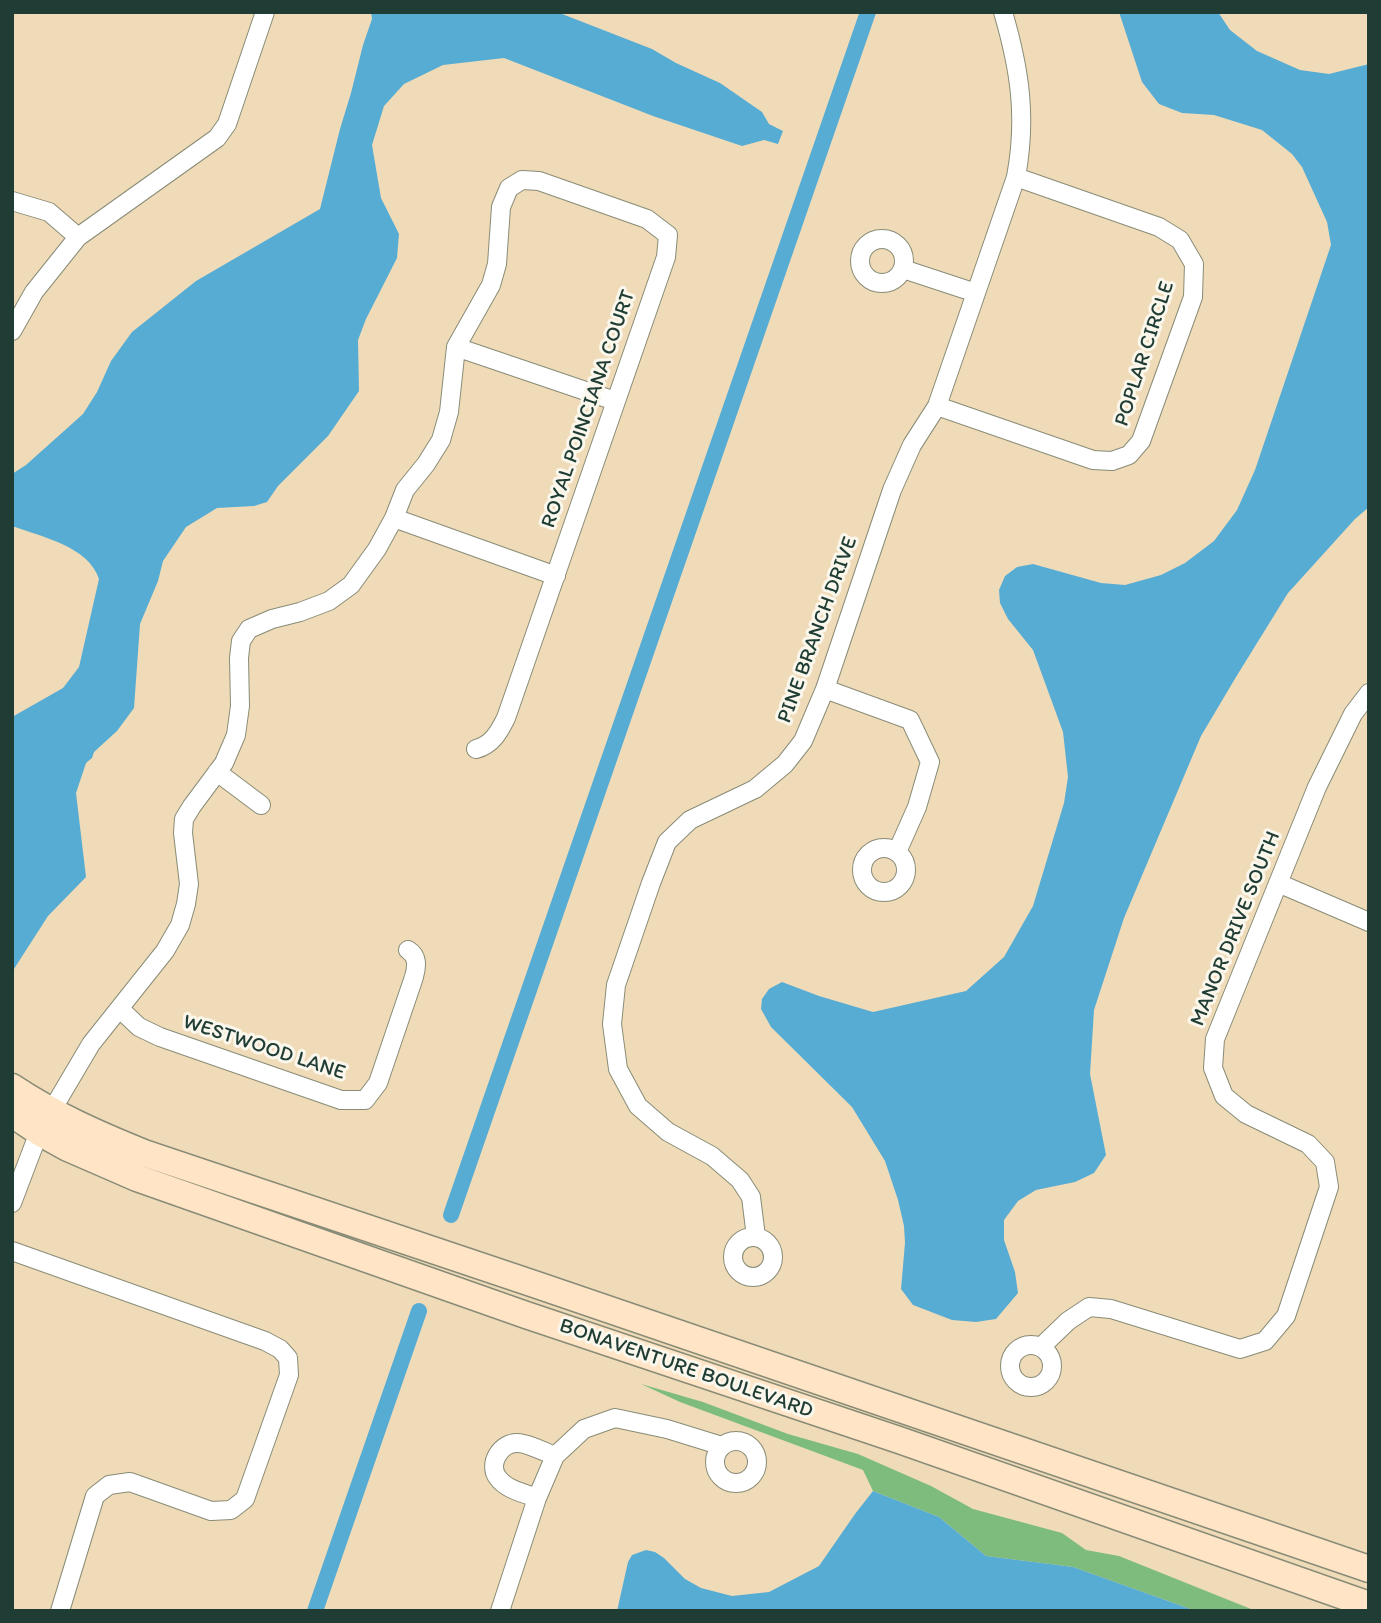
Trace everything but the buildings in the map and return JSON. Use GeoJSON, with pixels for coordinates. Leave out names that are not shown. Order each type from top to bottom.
{"type":"FeatureCollection","features":[{"type":"Feature","properties":{"kind":"main road","name":"BONAVENTURE BOULEVARD"},"geometry":{"type":"LineString","coordinates":[[12,1087],[68,1148],[137,1178],[514,1311],[899,1440],[1369,1605]]}},
{"type":"Feature","properties":{"kind":"main road","name":"BONAVENTURE BOULEVARD"},"geometry":{"type":"LineString","coordinates":[[12,1114],[81,1127],[144,1153],[1369,1569]]}},
{"type":"Feature","properties":{"kind":"street"},"geometry":{"type":"LineString","coordinates":[[12,331],[34,292],[78,237],[217,138],[227,124],[265,12]]}},
{"type":"Feature","properties":{"kind":"street","name":"PINE BRANCH DRIVE"},"geometry":{"type":"LineString","coordinates":[[756,1237],[751,1197],[740,1180],[712,1156],[668,1132],[638,1106],[618,1069],[612,1024],[616,985],[667,842],[690,820],[755,789],[785,764],[803,741],[825,689],[892,490],[912,445],[937,406],[1016,177],[1022,148],[1021,102],[1015,52],[1003,12]]}},
{"type":"Feature","properties":{"kind":"street","name":"POPLAR CIRCLE"},"geometry":{"type":"LineString","coordinates":[[937,406],[1093,460],[1112,461],[1129,455],[1141,441],[1193,297],[1194,264],[1180,240],[1158,227],[1016,177]]}},
{"type":"Feature","properties":{"kind":"street","name":"ROYAL POINCIANA COURT"},"geometry":{"type":"LineString","coordinates":[[456,347],[491,285],[497,264],[501,207],[509,188],[522,180],[539,181],[647,219],[668,235],[666,257],[506,718],[493,740],[476,749]]}},
{"type":"Feature","properties":{"kind":"street"},"geometry":{"type":"LineString","coordinates":[[12,201],[49,212],[78,237]]}},
{"type":"Feature","properties":{"kind":"street"},"geometry":{"type":"LineString","coordinates":[[903,269],[976,293]]}},
{"type":"Feature","properties":{"kind":"street"},"geometry":{"type":"LineString","coordinates":[[12,1203],[45,1122],[91,1044],[165,951],[180,925],[189,884],[184,819],[224,764],[236,735],[240,706],[241,641],[249,629],[329,601],[351,585],[377,549],[405,490],[441,440],[449,412],[456,347],[615,401]]}},
{"type":"Feature","properties":{"kind":"street"},"geometry":{"type":"LineString","coordinates":[[394,518],[556,576]]}},
{"type":"Feature","properties":{"kind":"street"},"geometry":{"type":"LineString","coordinates":[[825,689],[910,720],[930,762],[917,807],[897,852]]}},
{"type":"Feature","properties":{"kind":"street","name":"MANOR DRIVE SOUTH"},"geometry":{"type":"LineString","coordinates":[[1041,1347],[1068,1321],[1089,1307],[1111,1308],[1240,1349],[1265,1340],[1286,1315],[1329,1187],[1325,1162],[1308,1144],[1246,1114],[1224,1096],[1213,1068],[1215,1039],[1317,787],[1353,715],[1369,693]]}},
{"type":"Feature","properties":{"kind":"street"},"geometry":{"type":"LineString","coordinates":[[217,772],[261,805]]}},
{"type":"Feature","properties":{"kind":"street"},"geometry":{"type":"LineString","coordinates":[[1278,883],[1369,922]]}},
{"type":"Feature","properties":{"kind":"street","name":"WESTWOOD LANE"},"geometry":{"type":"LineString","coordinates":[[120,1009],[139,1027],[160,1037],[341,1100],[365,1100],[378,1083],[414,977],[415,956],[408,950]]}},
{"type":"Feature","properties":{"kind":"street"},"geometry":{"type":"LineString","coordinates":[[12,1251],[265,1341],[280,1349],[288,1358],[289,1375],[245,1499],[231,1510],[211,1511],[130,1482],[109,1485],[95,1496],[60,1611]]}},
{"type":"Feature","properties":{"kind":"street"},"geometry":{"type":"LineString","coordinates":[[500,1611],[537,1498],[555,1456],[584,1429],[615,1418],[667,1429],[722,1446]]}},
{"type":"Feature","properties":{"kind":"street"},"geometry":{"type":"LineString","coordinates":[[537,1498],[508,1487],[496,1476],[494,1465],[497,1454],[506,1446],[518,1443],[555,1456]]}},
{"type":"Feature","properties":{"kind":"green space"},"geometry":{"type":"Polygon","coordinates":[[[641,1384],[703,1402],[788,1434],[858,1454],[931,1486],[973,1509],[1062,1533],[1086,1550],[1119,1556],[1256,1611],[1196,1611],[1073,1567],[986,1556],[939,1517],[873,1491],[863,1470],[680,1402],[641,1384]]]}},
{"type":"Feature","properties":{"kind":"water"},"geometry":{"type":"Polygon","coordinates":[[[371,12],[557,12],[652,49],[720,83],[762,112],[769,124],[783,131],[778,144],[764,140],[742,146],[653,116],[504,58],[443,65],[404,84],[384,106],[372,145],[381,198],[399,234],[397,258],[358,340],[359,391],[328,436],[278,486],[267,502],[254,506],[217,508],[186,527],[163,561],[158,581],[140,624],[134,708],[117,731],[86,763],[76,793],[86,877],[48,916],[12,972],[12,717],[63,688],[79,667],[99,579],[85,558],[75,551],[12,526],[12,474],[26,465],[83,414],[97,392],[111,361],[132,332],[196,281],[320,209],[372,19],[371,12]]]}},
{"type":"Feature","properties":{"kind":"water"},"geometry":{"type":"Polygon","coordinates":[[[1119,12],[1218,12],[1230,30],[1257,51],[1300,70],[1329,74],[1369,64],[1369,507],[1288,593],[1236,677],[1201,736],[1124,918],[1094,1010],[1090,1074],[1106,1155],[1094,1173],[1075,1182],[1036,1190],[1018,1201],[1004,1220],[1004,1240],[1015,1272],[1018,1293],[996,1319],[976,1322],[952,1320],[913,1305],[901,1289],[904,1226],[885,1161],[852,1107],[771,1027],[761,1009],[762,999],[769,989],[782,982],[873,1012],[966,991],[1004,957],[1033,906],[1064,803],[1068,777],[1063,732],[1033,650],[1008,619],[1000,603],[999,590],[1005,576],[1017,567],[1033,564],[1101,583],[1125,585],[1161,575],[1185,563],[1214,541],[1237,510],[1255,470],[1331,245],[1327,222],[1302,167],[1292,154],[1262,130],[1214,115],[1182,113],[1159,104],[1142,82],[1119,12]]]}},
{"type":"Feature","properties":{"kind":"water"},"geometry":{"type":"Polygon","coordinates":[[[873,1491],[939,1517],[986,1556],[1073,1567],[1196,1611],[617,1611],[628,1562],[632,1555],[646,1550],[664,1558],[685,1579],[701,1588],[732,1596],[769,1592],[819,1566],[873,1491]]]}},
{"type":"Feature","properties":{"kind":"waterway"},"geometry":{"type":"LineString","coordinates":[[451,1215],[868,12]]}},
{"type":"Feature","properties":{"kind":"waterway"},"geometry":{"type":"LineString","coordinates":[[315,1611],[419,1311]]}}]}
